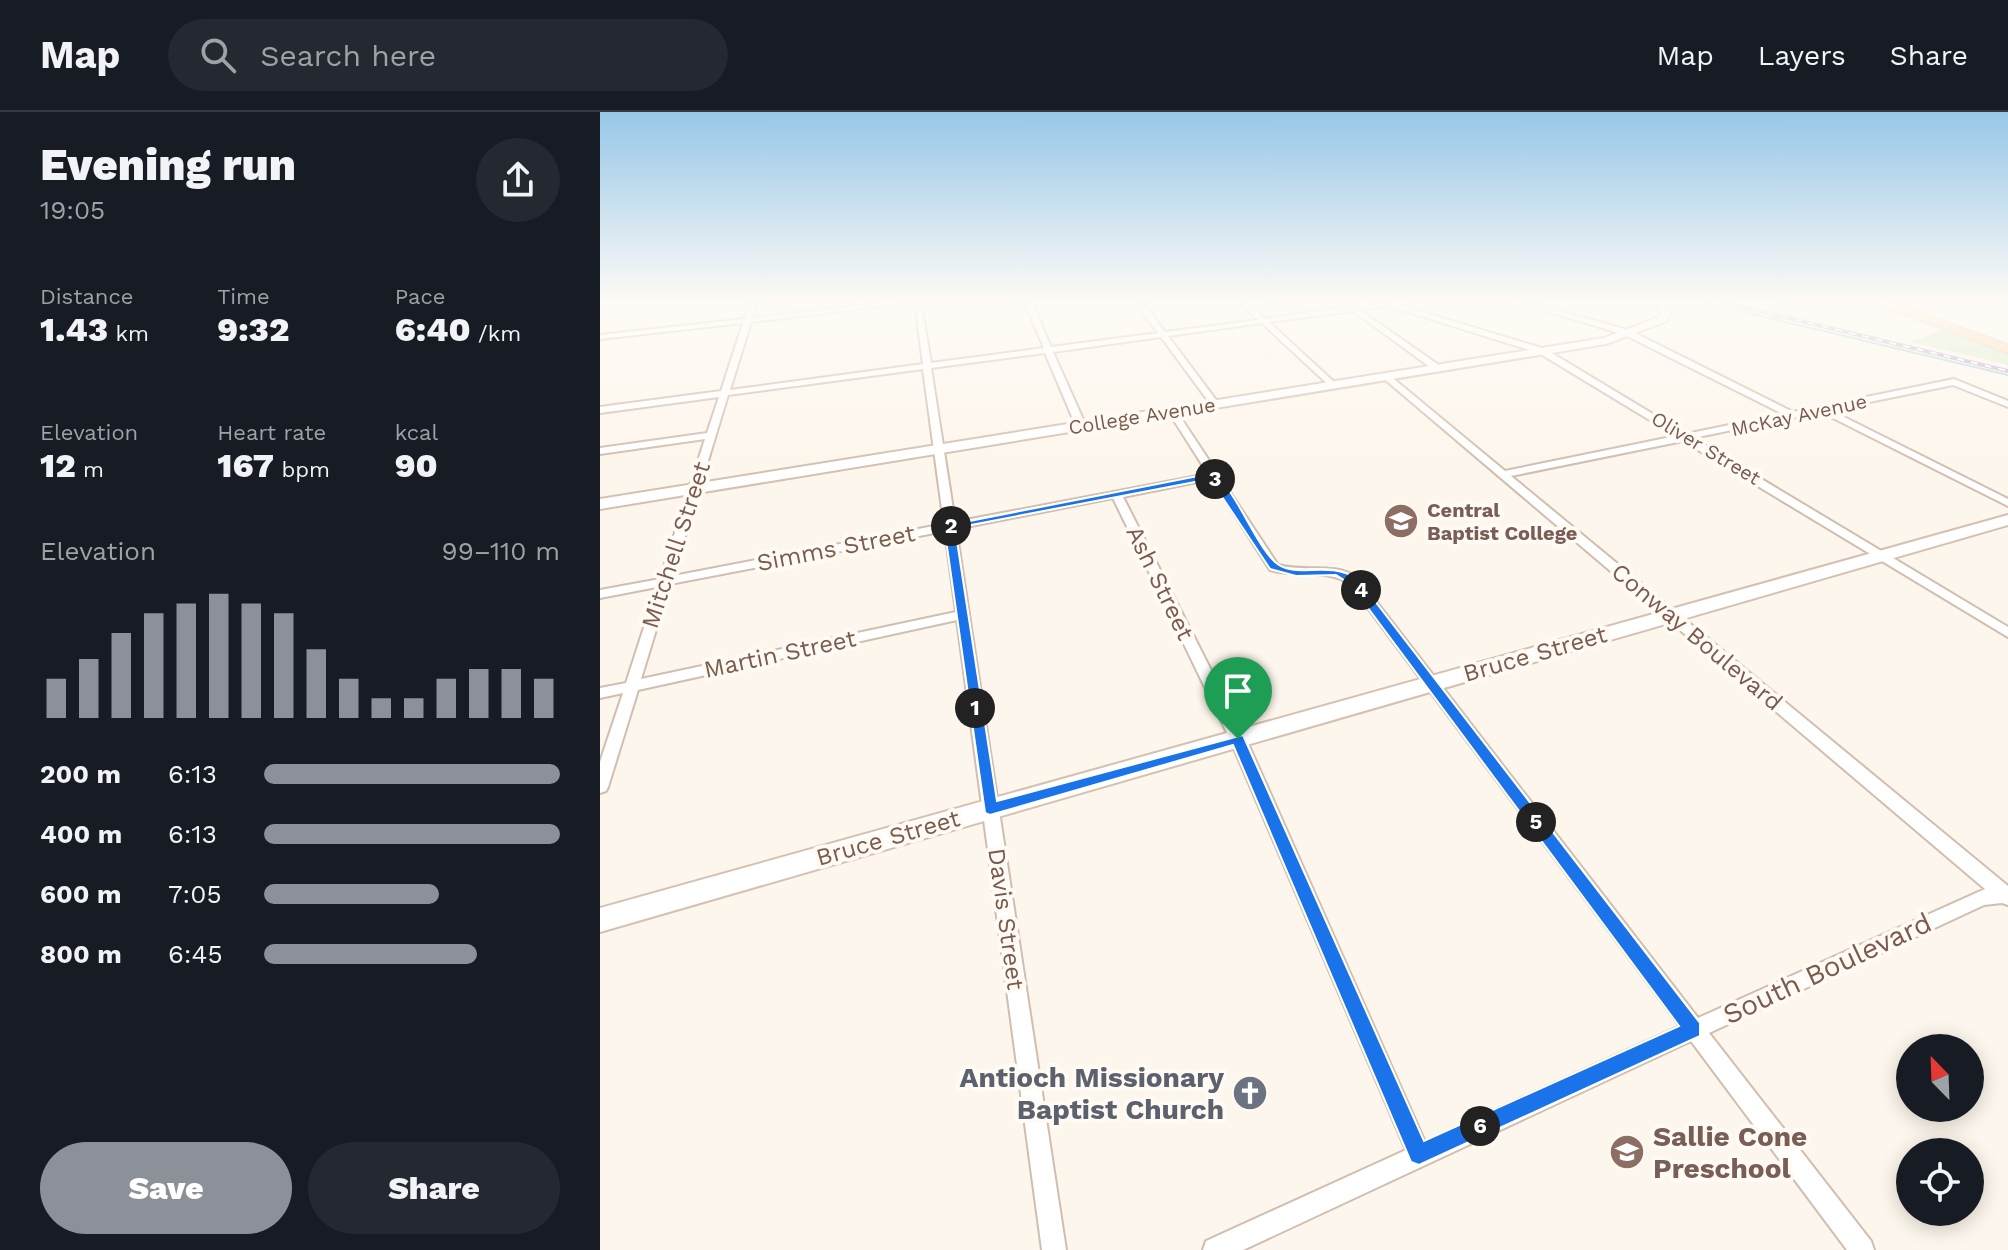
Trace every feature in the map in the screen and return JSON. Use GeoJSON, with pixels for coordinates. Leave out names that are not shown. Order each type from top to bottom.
{"type":"FeatureCollection","features":[{"type":"Feature","properties":{"kind":"street","name":"Mitchell Street"},"geometry":{"type":"LineString","coordinates":[[600,787],[735,356]]}},
{"type":"Feature","properties":{"kind":"street","name":"Davis Street"},"geometry":{"type":"LineString","coordinates":[[926,356],[1054,1250]]}},
{"type":"Feature","properties":{"kind":"street"},"geometry":{"type":"LineString","coordinates":[[600,410],[1002,356]]}},
{"type":"Feature","properties":{"kind":"street"},"geometry":{"type":"LineString","coordinates":[[1051,356],[1081,426]]}},
{"type":"Feature","properties":{"kind":"street"},"geometry":{"type":"LineString","coordinates":[[1179,356],[1215,404]]}},
{"type":"Feature","properties":{"kind":"street"},"geometry":{"type":"LineString","coordinates":[[1301,356],[1332,385]]}},
{"type":"Feature","properties":{"kind":"street"},"geometry":{"type":"LineString","coordinates":[[1421,356],[1437,368]]}},
{"type":"Feature","properties":{"kind":"street","name":"College Avenue"},"geometry":{"type":"LineString","coordinates":[[600,504],[1510,356]]}},
{"type":"Feature","properties":{"kind":"street","name":"Oliver Street"},"geometry":{"type":"LineString","coordinates":[[1551,356],[2008,633]]}},
{"type":"Feature","properties":{"kind":"street"},"geometry":{"type":"LineString","coordinates":[[1674,356],[1793,416]]}},
{"type":"Feature","properties":{"kind":"street","name":"Conway Boulevard"},"geometry":{"type":"LineString","coordinates":[[1386,377],[2007,895]]}},
{"type":"Feature","properties":{"kind":"street","name":"McKay Avenue"},"geometry":{"type":"LineString","coordinates":[[1502,475],[1825,411],[1954,382],[2008,404]]}},
{"type":"Feature","properties":{"kind":"street"},"geometry":{"type":"LineString","coordinates":[[1172,411],[1274,567],[1296,573],[1339,572],[1347,575],[1862,1250]]}},
{"type":"Feature","properties":{"kind":"street"},"geometry":{"type":"LineString","coordinates":[[1825,411],[2008,503]]}},
{"type":"Feature","properties":{"kind":"street"},"geometry":{"type":"LineString","coordinates":[[600,451],[711,435]]}},
{"type":"Feature","properties":{"kind":"street","name":"Simms Street"},"geometry":{"type":"LineString","coordinates":[[600,594],[1213,476]]}},
{"type":"Feature","properties":{"kind":"street","name":"Ash Street"},"geometry":{"type":"LineString","coordinates":[[1116,494],[1238,739],[1419,1154]]}},
{"type":"Feature","properties":{"kind":"street","name":"Bruce Street"},"geometry":{"type":"LineString","coordinates":[[600,920],[2008,520]]}},
{"type":"Feature","properties":{"kind":"street","name":"Martin Street"},"geometry":{"type":"LineString","coordinates":[[600,693],[961,615]]}},
{"type":"Feature","properties":{"kind":"street","name":"South Boulevard"},"geometry":{"type":"LineString","coordinates":[[1215,1250],[1982,897],[2007,895]]}},
{"type":"Feature","properties":{"kind":"green space"},"geometry":{"type":"Polygon","coordinates":[[[1970,356],[2008,356],[2008,365],[1970,356]]]}},
{"type":"Feature","properties":{"kind":"waterway"},"geometry":{"type":"LineString","coordinates":[[1929,356],[2008,375]]}},
{"type":"Feature","properties":{"kind":"railway"},"geometry":{"type":"LineString","coordinates":[[1946,356],[2008,371]]}},
{"type":"Feature","properties":{"kind":"place","name":"Central Baptist College"},"geometry":{"type":"Point","coordinates":[1401,521]}},
{"type":"Feature","properties":{"kind":"place","name":"Antioch Missionary Baptist Church"},"geometry":{"type":"Point","coordinates":[1250,1093]}},
{"type":"Feature","properties":{"kind":"place","name":"Sallie Cone Preschool"},"geometry":{"type":"Point","coordinates":[1627,1152]}},
{"type":"Feature","properties":{"kind":"route"},"geometry":{"type":"LineString","coordinates":[[1213,476],[1274,567],[1296,573],[1339,572],[1354,581],[1693,1030],[1419,1154],[1238,739],[990,809],[950,526],[1213,476]]}}]}
